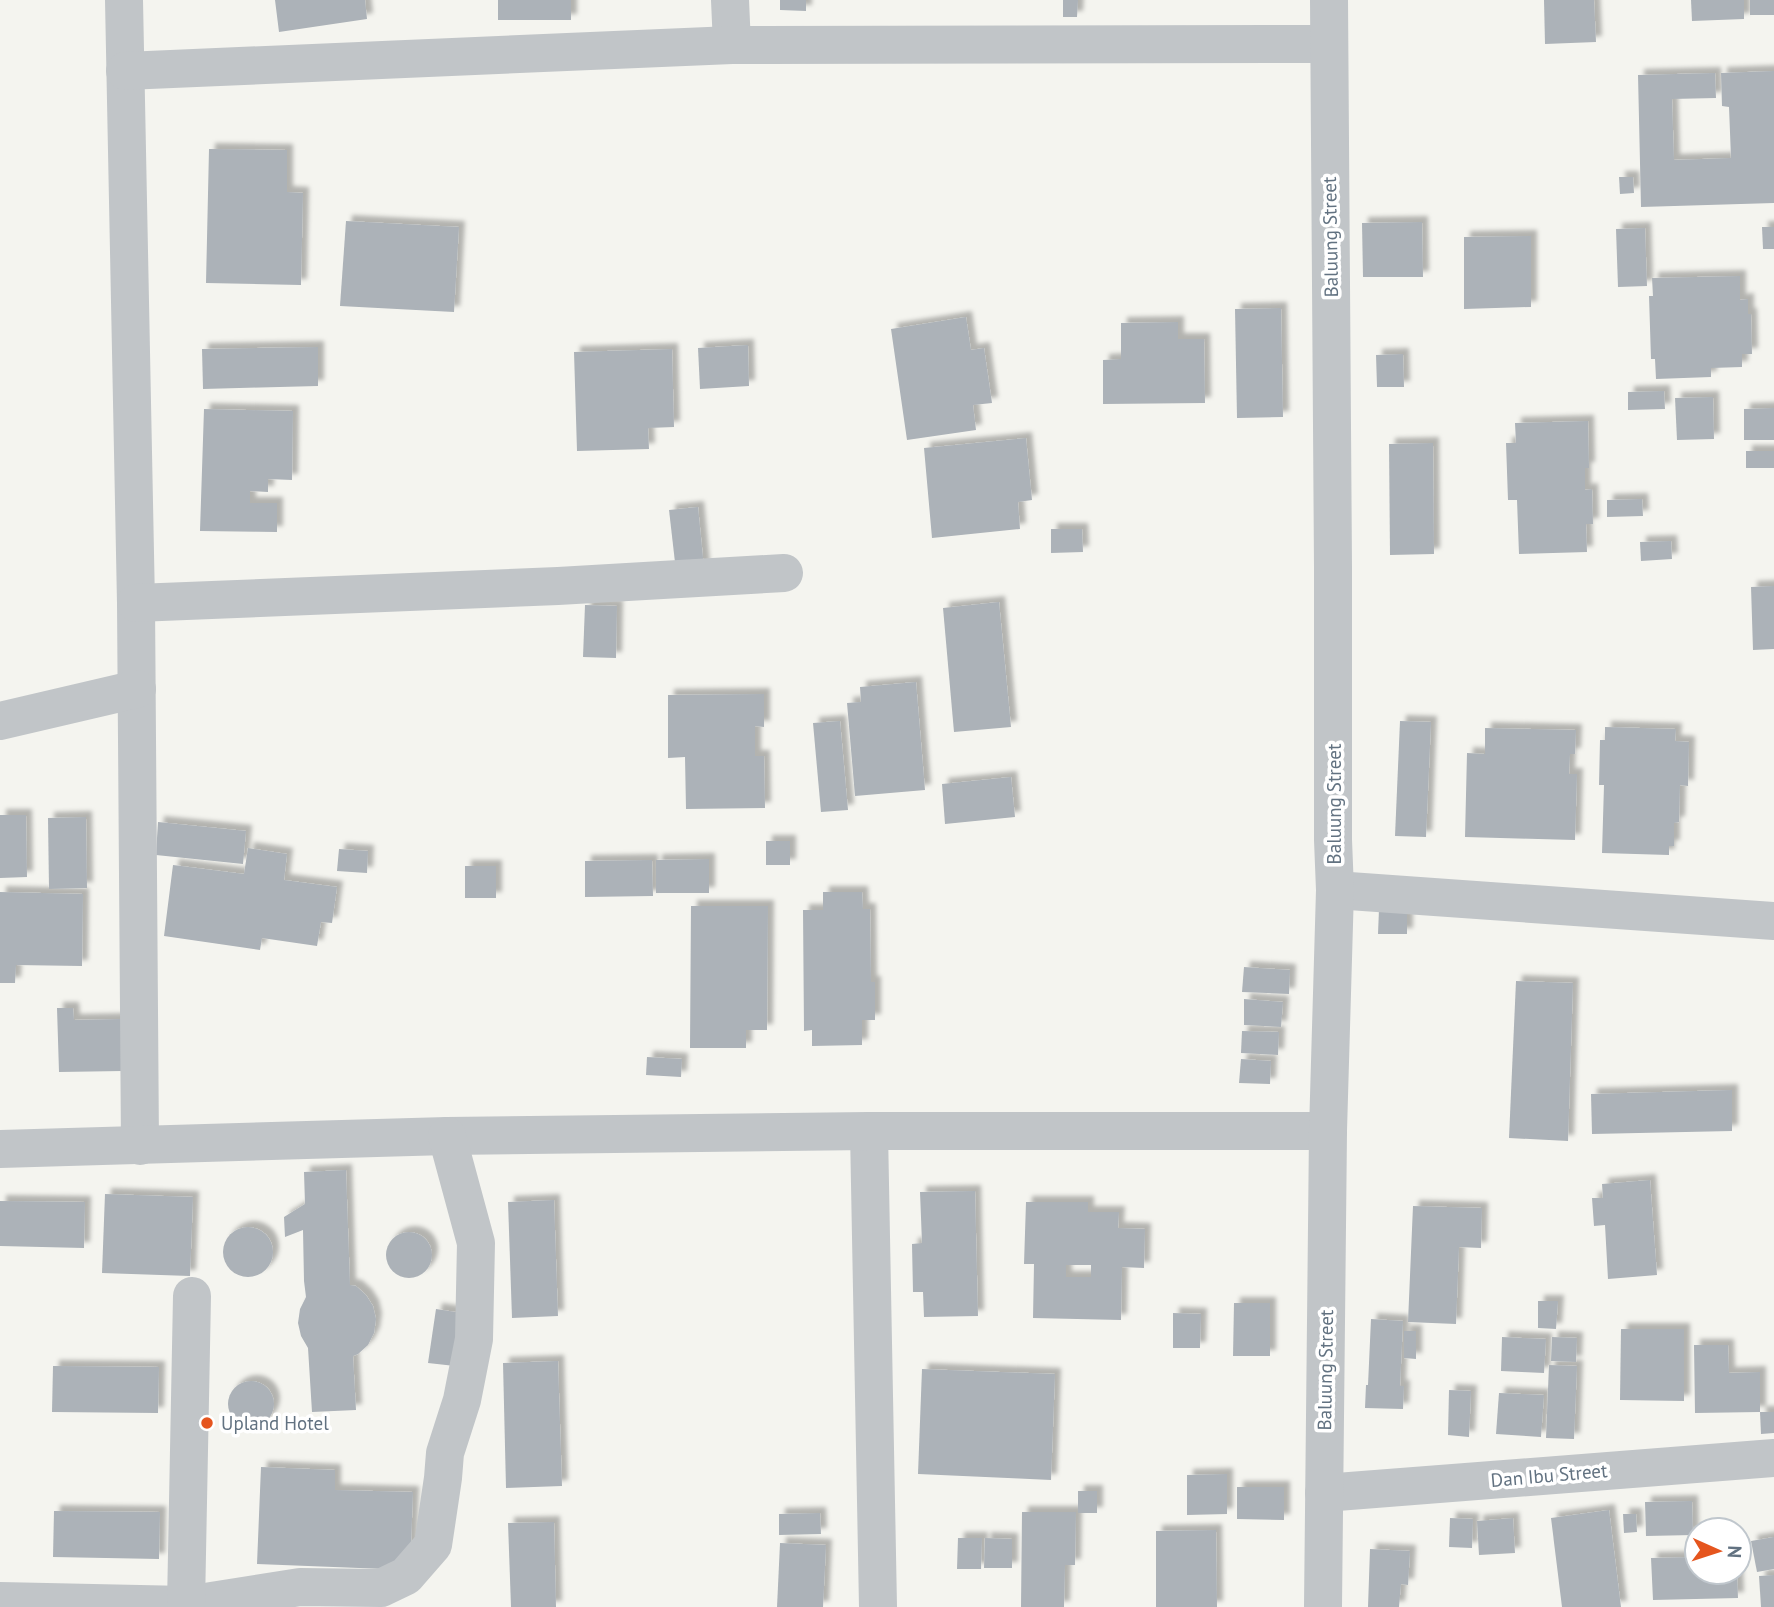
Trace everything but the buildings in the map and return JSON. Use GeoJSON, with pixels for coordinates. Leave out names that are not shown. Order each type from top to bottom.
{"type":"FeatureCollection","features":[{"type":"Feature","properties":{"kind":"street"},"geometry":{"type":"LineString","coordinates":[[124,0],[136,603],[140,1146]]}},
{"type":"Feature","properties":{"kind":"street"},"geometry":{"type":"LineString","coordinates":[[730,0],[732,45]]}},
{"type":"Feature","properties":{"kind":"street","name":"Baluung Street"},"geometry":{"type":"LineString","coordinates":[[1323,1607],[1328,1131],[1335,890],[1329,0]]}},
{"type":"Feature","properties":{"kind":"street"},"geometry":{"type":"LineString","coordinates":[[125,71],[732,45],[1328,44]]}},
{"type":"Feature","properties":{"kind":"street"},"geometry":{"type":"LineString","coordinates":[[136,603],[558,586],[783,573]]}},
{"type":"Feature","properties":{"kind":"street"},"geometry":{"type":"LineString","coordinates":[[0,721],[137,689]]}},
{"type":"Feature","properties":{"kind":"street"},"geometry":{"type":"LineString","coordinates":[[1335,890],[1774,921]]}},
{"type":"Feature","properties":{"kind":"street"},"geometry":{"type":"LineString","coordinates":[[0,1149],[447,1136],[869,1131],[1328,1131]]}},
{"type":"Feature","properties":{"kind":"street"},"geometry":{"type":"LineString","coordinates":[[869,1131],[878,1607]]}},
{"type":"Feature","properties":{"kind":"street"},"geometry":{"type":"LineString","coordinates":[[0,1601],[186,1605],[300,1587],[381,1588],[406,1576],[433,1545],[445,1453],[462,1400],[474,1339],[476,1243],[447,1136]]}},
{"type":"Feature","properties":{"kind":"street"},"geometry":{"type":"LineString","coordinates":[[186,1605],[192,1296]]}},
{"type":"Feature","properties":{"kind":"street","name":"Dan Ibu Street"},"geometry":{"type":"LineString","coordinates":[[1324,1493],[1774,1458]]}},
{"type":"Feature","properties":{"kind":"place","name":"Upland Hotel"},"geometry":{"type":"Point","coordinates":[207,1423]}}]}
